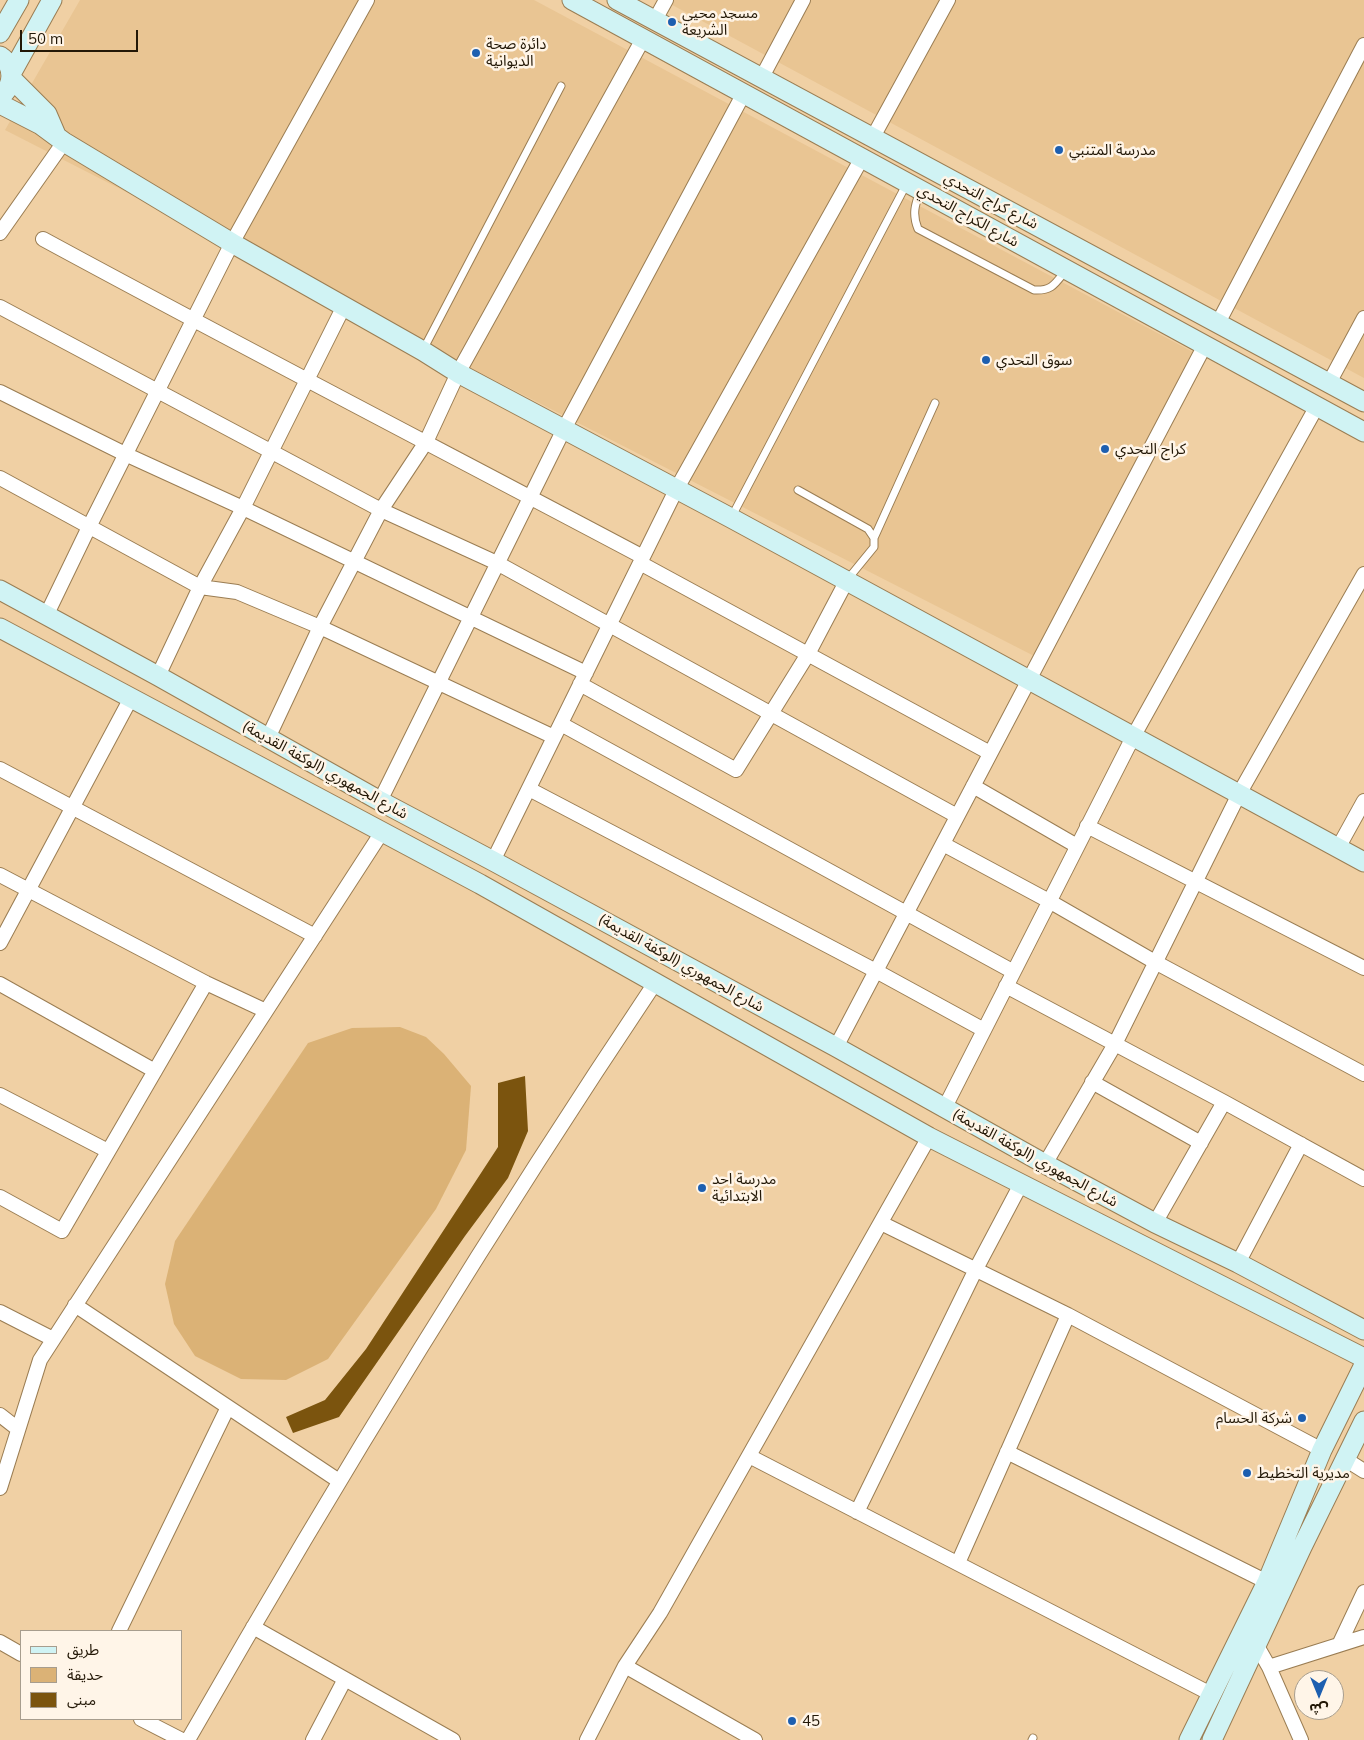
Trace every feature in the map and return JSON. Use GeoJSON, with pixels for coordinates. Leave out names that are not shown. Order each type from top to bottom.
{"type":"FeatureCollection","features":[{"type":"Feature","properties":{"kind":"main road"},"geometry":{"type":"LineString","coordinates":[[0,33],[19,0]]}},
{"type":"Feature","properties":{"kind":"main road"},"geometry":{"type":"LineString","coordinates":[[0,97],[7,90],[11,76],[52,0]]}},
{"type":"Feature","properties":{"kind":"main road","name":"شارع الكراج التحدي"},"geometry":{"type":"LineString","coordinates":[[572,0],[1364,432]]}},
{"type":"Feature","properties":{"kind":"main road","name":"شارع كراج التحدي"},"geometry":{"type":"LineString","coordinates":[[617,0],[1364,402]]}},
{"type":"Feature","properties":{"kind":"main road"},"geometry":{"type":"LineString","coordinates":[[0,56],[9,66],[11,76],[47,114],[60,138]]}},
{"type":"Feature","properties":{"kind":"main road"},"geometry":{"type":"LineString","coordinates":[[0,104],[25,116],[232,243],[423,351],[458,373],[731,518],[1364,862]]}},
{"type":"Feature","properties":{"kind":"main road","name":"شارع الجمهوري (الوكفة القديمة)"},"geometry":{"type":"LineString","coordinates":[[0,590],[158,676],[380,801],[493,860],[836,1047],[944,1109],[1155,1224],[1238,1263],[1364,1330]]}},
{"type":"Feature","properties":{"kind":"main road","name":"شارع الجمهوري (الوكفة القديمة)"},"geometry":{"type":"LineString","coordinates":[[0,628],[480,884],[929,1137],[1364,1358]]}},
{"type":"Feature","properties":{"kind":"main road"},"geometry":{"type":"LineString","coordinates":[[679,997],[694,970]]}},
{"type":"Feature","properties":{"kind":"main road"},"geometry":{"type":"LineString","coordinates":[[883,1111],[898,1083]]}},
{"type":"Feature","properties":{"kind":"main road"},"geometry":{"type":"LineString","coordinates":[[1189,1740],[1267,1582],[1322,1450],[1364,1365]]}},
{"type":"Feature","properties":{"kind":"main road"},"geometry":{"type":"LineString","coordinates":[[1212,1740],[1302,1547],[1364,1421]]}},
{"type":"Feature","properties":{"kind":"street"},"geometry":{"type":"LineString","coordinates":[[46,616],[232,243],[367,0]]}},
{"type":"Feature","properties":{"kind":"street"},"geometry":{"type":"LineString","coordinates":[[655,20],[666,0]]}},
{"type":"Feature","properties":{"kind":"street"},"geometry":{"type":"LineString","coordinates":[[762,77],[802,0]]}},
{"type":"Feature","properties":{"kind":"street"},"geometry":{"type":"LineString","coordinates":[[873,138],[948,0]]}},
{"type":"Feature","properties":{"kind":"street"},"geometry":{"type":"LineString","coordinates":[[268,738],[320,627],[381,510],[426,442],[458,373],[643,39]]}},
{"type":"Feature","properties":{"kind":"street"},"geometry":{"type":"LineString","coordinates":[[1218,323],[1364,45]]}},
{"type":"Feature","properties":{"kind":"street"},"geometry":{"type":"LineString","coordinates":[[380,801],[529,497],[744,93]]}},
{"type":"Feature","properties":{"kind":"street"},"geometry":{"type":"LineString","coordinates":[[0,233],[60,138]]}},
{"type":"Feature","properties":{"kind":"street"},"geometry":{"type":"LineString","coordinates":[[493,860],[676,490],[862,158]]}},
{"type":"Feature","properties":{"kind":"street"},"geometry":{"type":"LineString","coordinates":[[43,239],[192,320],[529,497],[808,654],[990,753]]}},
{"type":"Feature","properties":{"kind":"street"},"geometry":{"type":"LineString","coordinates":[[158,676],[200,587],[243,508],[344,306]]}},
{"type":"Feature","properties":{"kind":"street"},"geometry":{"type":"LineString","coordinates":[[0,307],[381,510],[497,563],[957,816]]}},
{"type":"Feature","properties":{"kind":"street"},"geometry":{"type":"LineString","coordinates":[[1329,384],[1364,318]]}},
{"type":"Feature","properties":{"kind":"street"},"geometry":{"type":"LineString","coordinates":[[836,1047],[1206,345]]}},
{"type":"Feature","properties":{"kind":"street"},"geometry":{"type":"LineString","coordinates":[[0,392],[469,617],[583,679],[736,770],[808,654],[846,582]]}},
{"type":"Feature","properties":{"kind":"street"},"geometry":{"type":"LineString","coordinates":[[944,1109],[1132,737],[1317,406]]}},
{"type":"Feature","properties":{"kind":"street"},"geometry":{"type":"LineString","coordinates":[[0,478],[200,587],[237,592],[320,627],[554,737]]}},
{"type":"Feature","properties":{"kind":"street"},"geometry":{"type":"LineString","coordinates":[[1045,1164],[1115,1044],[1239,794],[1364,574]]}},
{"type":"Feature","properties":{"kind":"street"},"geometry":{"type":"LineString","coordinates":[[0,942],[131,698]]}},
{"type":"Feature","properties":{"kind":"street"},"geometry":{"type":"LineString","coordinates":[[560,724],[1012,972]]}},
{"type":"Feature","properties":{"kind":"street"},"geometry":{"type":"LineString","coordinates":[[0,769],[315,936]]}},
{"type":"Feature","properties":{"kind":"street"},"geometry":{"type":"LineString","coordinates":[[973,786],[1077,846]]}},
{"type":"Feature","properties":{"kind":"street"},"geometry":{"type":"LineString","coordinates":[[529,789],[876,971],[984,1030]]}},
{"type":"Feature","properties":{"kind":"street"},"geometry":{"type":"LineString","coordinates":[[1338,848],[1364,801]]}},
{"type":"Feature","properties":{"kind":"street"},"geometry":{"type":"LineString","coordinates":[[1087,826],[1364,968]]}},
{"type":"Feature","properties":{"kind":"street"},"geometry":{"type":"LineString","coordinates":[[0,1488],[40,1360],[382,832]]}},
{"type":"Feature","properties":{"kind":"street"},"geometry":{"type":"LineString","coordinates":[[942,844],[1155,962],[1364,1074]]}},
{"type":"Feature","properties":{"kind":"street"},"geometry":{"type":"LineString","coordinates":[[0,875],[206,983],[266,1011]]}},
{"type":"Feature","properties":{"kind":"street"},"geometry":{"type":"LineString","coordinates":[[0,1197],[62,1231],[206,983]]}},
{"type":"Feature","properties":{"kind":"street"},"geometry":{"type":"LineString","coordinates":[[188,1740],[252,1627],[339,1481],[574,1105],[655,983]]}},
{"type":"Feature","properties":{"kind":"street"},"geometry":{"type":"LineString","coordinates":[[0,984],[155,1070]]}},
{"type":"Feature","properties":{"kind":"street"},"geometry":{"type":"LineString","coordinates":[[1006,986],[1364,1178]]}},
{"type":"Feature","properties":{"kind":"street"},"geometry":{"type":"LineString","coordinates":[[1092,1082],[1201,1143]]}},
{"type":"Feature","properties":{"kind":"street"},"geometry":{"type":"LineString","coordinates":[[0,1095],[108,1151]]}},
{"type":"Feature","properties":{"kind":"street"},"geometry":{"type":"LineString","coordinates":[[1155,1224],[1224,1102]]}},
{"type":"Feature","properties":{"kind":"street"},"geometry":{"type":"LineString","coordinates":[[588,1740],[625,1666],[660,1613],[929,1137]]}},
{"type":"Feature","properties":{"kind":"street"},"geometry":{"type":"LineString","coordinates":[[1238,1263],[1301,1144]]}},
{"type":"Feature","properties":{"kind":"street"},"geometry":{"type":"LineString","coordinates":[[857,1512],[976,1269],[1021,1184]]}},
{"type":"Feature","properties":{"kind":"street"},"geometry":{"type":"LineString","coordinates":[[881,1223],[1068,1315],[1322,1450]]}},
{"type":"Feature","properties":{"kind":"street"},"geometry":{"type":"LineString","coordinates":[[75,1305],[339,1481]]}},
{"type":"Feature","properties":{"kind":"street"},"geometry":{"type":"LineString","coordinates":[[0,1312],[53,1339]]}},
{"type":"Feature","properties":{"kind":"street"},"geometry":{"type":"LineString","coordinates":[[958,1563],[1068,1315]]}},
{"type":"Feature","properties":{"kind":"street"},"geometry":{"type":"LineString","coordinates":[[119,1630],[228,1407]]}},
{"type":"Feature","properties":{"kind":"street"},"geometry":{"type":"LineString","coordinates":[[0,1415],[18,1429]]}},
{"type":"Feature","properties":{"kind":"street"},"geometry":{"type":"LineString","coordinates":[[1007,1452],[1267,1582]]}},
{"type":"Feature","properties":{"kind":"street"},"geometry":{"type":"LineString","coordinates":[[749,1456],[1211,1694]]}},
{"type":"Feature","properties":{"kind":"street"},"geometry":{"type":"LineString","coordinates":[[1345,1459],[1364,1471]]}},
{"type":"Feature","properties":{"kind":"street"},"geometry":{"type":"LineString","coordinates":[[1339,1645],[1364,1592]]}},
{"type":"Feature","properties":{"kind":"street"},"geometry":{"type":"LineString","coordinates":[[252,1627],[446,1738]]}},
{"type":"Feature","properties":{"kind":"street"},"geometry":{"type":"LineString","coordinates":[[1269,1667],[1364,1637]]}},
{"type":"Feature","properties":{"kind":"street"},"geometry":{"type":"LineString","coordinates":[[0,1642],[20,1653]]}},
{"type":"Feature","properties":{"kind":"street"},"geometry":{"type":"LineString","coordinates":[[1257,1646],[1269,1667],[1301,1740]]}},
{"type":"Feature","properties":{"kind":"street"},"geometry":{"type":"LineString","coordinates":[[625,1666],[737,1735],[755,1740]]}},
{"type":"Feature","properties":{"kind":"street"},"geometry":{"type":"LineString","coordinates":[[313,1740],[345,1679]]}},
{"type":"Feature","properties":{"kind":"street"},"geometry":{"type":"LineString","coordinates":[[143,1720],[182,1740]]}},
{"type":"Feature","properties":{"kind":"lane"},"geometry":{"type":"LineString","coordinates":[[423,351],[561,86]]}},
{"type":"Feature","properties":{"kind":"lane"},"geometry":{"type":"LineString","coordinates":[[914,186],[914,219],[918,229],[1034,290],[1045,291],[1054,286],[1066,270]]}},
{"type":"Feature","properties":{"kind":"lane"},"geometry":{"type":"LineString","coordinates":[[731,518],[914,186]]}},
{"type":"Feature","properties":{"kind":"lane"},"geometry":{"type":"LineString","coordinates":[[846,582],[874,547],[874,538],[935,403]]}},
{"type":"Feature","properties":{"kind":"lane"},"geometry":{"type":"LineString","coordinates":[[798,490],[868,529],[874,538]]}},
{"type":"Feature","properties":{"kind":"shaded area"},"geometry":{"type":"Polygon","coordinates":[[[80,0],[534,0],[1193,352],[1038,658],[5,130],[80,0]]]}},
{"type":"Feature","properties":{"kind":"shaded area"},"geometry":{"type":"Polygon","coordinates":[[[663,0],[1364,0],[1364,378],[663,0]]]}},
{"type":"Feature","properties":{"kind":"green space"},"geometry":{"type":"Polygon","coordinates":[[[400,1027],[426,1037],[444,1054],[471,1086],[466,1150],[436,1209],[328,1359],[286,1380],[241,1379],[195,1356],[174,1324],[165,1284],[175,1241],[308,1043],[352,1028],[400,1027]]]}},
{"type":"Feature","properties":{"kind":"building"},"geometry":{"type":"Polygon","coordinates":[[[525,1076],[528,1131],[508,1178],[465,1236],[339,1417],[293,1433],[286,1417],[325,1400],[366,1349],[498,1147],[498,1083],[525,1076]]]}},
{"type":"Feature","properties":{"kind":"place","name":"مسجد محيي الشريعة"},"geometry":{"type":"Point","coordinates":[672,22]}},
{"type":"Feature","properties":{"kind":"place","name":"دائرة صحة الديوانية"},"geometry":{"type":"Point","coordinates":[476,53]}},
{"type":"Feature","properties":{"kind":"place","name":"مدرسة المتنبي"},"geometry":{"type":"Point","coordinates":[1059,150]}},
{"type":"Feature","properties":{"kind":"place","name":"سوق التحدي"},"geometry":{"type":"Point","coordinates":[986,360]}},
{"type":"Feature","properties":{"kind":"place","name":"كراج التحدي"},"geometry":{"type":"Point","coordinates":[1105,449]}},
{"type":"Feature","properties":{"kind":"place","name":"مدرسة احد الابتدائية"},"geometry":{"type":"Point","coordinates":[702,1188]}},
{"type":"Feature","properties":{"kind":"place","name":"شركة الحسام"},"geometry":{"type":"Point","coordinates":[1302,1418]}},
{"type":"Feature","properties":{"kind":"place","name":"مديرية التخطيط"},"geometry":{"type":"Point","coordinates":[1247,1473]}},
{"type":"Feature","properties":{"kind":"place","name":"45"},"geometry":{"type":"Point","coordinates":[792,1721]}}]}
